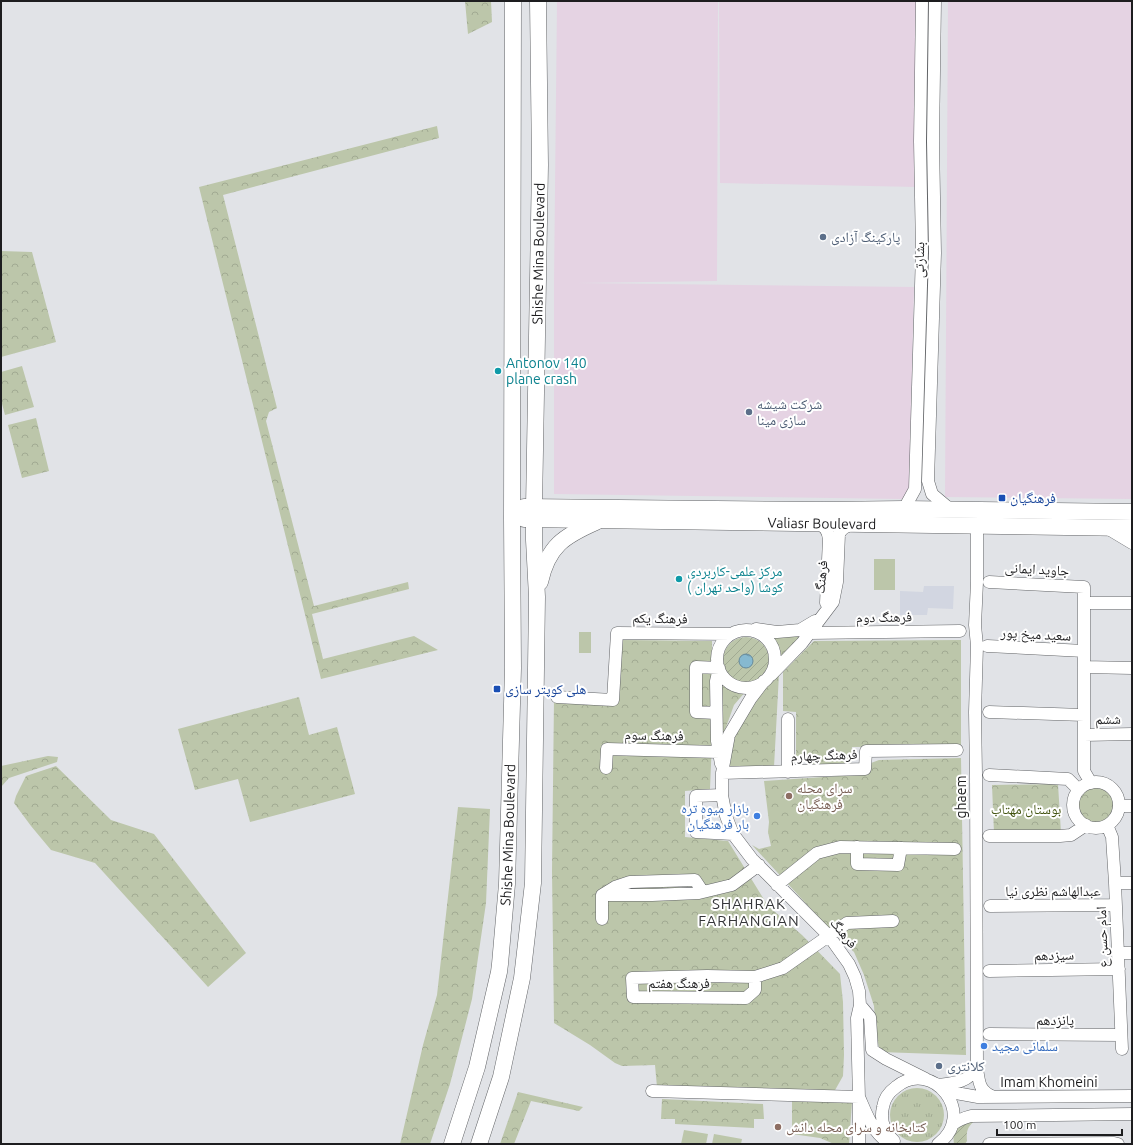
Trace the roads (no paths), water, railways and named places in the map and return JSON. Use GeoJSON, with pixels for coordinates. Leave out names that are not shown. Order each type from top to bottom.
{"type":"FeatureCollection","features":[{"type":"Feature","properties":{"kind":"main road","name":"Shishe Mina Boulevard"},"geometry":{"type":"LineString","coordinates":[[452,1144],[477,1067],[499,972],[507,884],[513,668],[513,1]]}},
{"type":"Feature","properties":{"kind":"main road","name":"Shishe Mina Boulevard"},"geometry":{"type":"LineString","coordinates":[[479,1144],[501,1077],[522,978],[533,883],[537,597],[534,513],[540,165],[538,1]]}},
{"type":"Feature","properties":{"kind":"main road","name":"Valiasr Boulevard"},"geometry":{"type":"LineString","coordinates":[[852,519],[904,509],[1132,512]]}},
{"type":"Feature","properties":{"kind":"main road","name":"Valiasr Boulevard"},"geometry":{"type":"LineString","coordinates":[[512,513],[817,516],[977,525],[1132,528]]}},
{"type":"Feature","properties":{"kind":"main road","name":"Valiasr Boulevard"},"geometry":{"type":"LineString","coordinates":[[534,513],[599,521],[817,516]]}},
{"type":"Feature","properties":{"kind":"main road"},"geometry":{"type":"LineString","coordinates":[[537,597],[540,580],[547,561],[556,547],[565,537],[599,521]]}},
{"type":"Feature","properties":{"kind":"main road"},"geometry":{"type":"LineString","coordinates":[[500,964],[524,968]]}},
{"type":"Feature","properties":{"kind":"street","name":"بشارتی"},"geometry":{"type":"LineString","coordinates":[[904,509],[915,489],[922,252],[920,141],[922,1]]}},
{"type":"Feature","properties":{"kind":"street","name":"بشارتی"},"geometry":{"type":"LineString","coordinates":[[934,1],[933,141],[935,253],[928,481],[932,494],[951,510]]}},
{"type":"Feature","properties":{"kind":"street"},"geometry":{"type":"LineString","coordinates":[[920,141],[933,141]]}},
{"type":"Feature","properties":{"kind":"street"},"geometry":{"type":"LineString","coordinates":[[817,516],[822,525],[834,539],[844,527],[851,525],[852,519]]}},
{"type":"Feature","properties":{"kind":"street","name":"ghaem"},"geometry":{"type":"LineString","coordinates":[[977,525],[975,625],[977,646],[975,712],[977,1068],[979,1081],[983,1090],[988,1095],[994,1097]]}},
{"type":"Feature","properties":{"kind":"street"},"geometry":{"type":"LineString","coordinates":[[1106,527],[1132,543]]}},
{"type":"Feature","properties":{"kind":"street","name":"فرهنگ"},"geometry":{"type":"LineString","coordinates":[[722,773],[729,735],[751,698],[802,643],[833,602],[837,582],[834,539]]}},
{"type":"Feature","properties":{"kind":"street","name":"جاوید ایمانی"},"geometry":{"type":"LineString","coordinates":[[989,582],[1084,586],[1084,603]]}},
{"type":"Feature","properties":{"kind":"street"},"geometry":{"type":"LineString","coordinates":[[1091,782],[1084,771],[1084,603],[1132,603]]}},
{"type":"Feature","properties":{"kind":"street"},"geometry":{"type":"LineString","coordinates":[[731,634],[739,631],[758,629],[777,632],[800,630],[824,614]]}},
{"type":"Feature","properties":{"kind":"street","name":"فرهنگ"},"geometry":{"type":"LineString","coordinates":[[731,634],[719,649],[717,659],[719,668],[723,676],[730,683],[747,688],[756,686],[768,678],[775,663],[774,653],[771,644],[765,637],[757,632],[747,630]]}},
{"type":"Feature","properties":{"kind":"street","name":"فرهنگ دوم"},"geometry":{"type":"LineString","coordinates":[[809,632],[960,631]]}},
{"type":"Feature","properties":{"kind":"street","name":"فرهنگ یکم"},"geometry":{"type":"LineString","coordinates":[[556,697],[613,700],[617,633],[731,634]]}},
{"type":"Feature","properties":{"kind":"street","name":"سعید میخ پور"},"geometry":{"type":"LineString","coordinates":[[987,646],[1084,651]]}},
{"type":"Feature","properties":{"kind":"street"},"geometry":{"type":"LineString","coordinates":[[716,713],[696,712],[696,667],[719,668]]}},
{"type":"Feature","properties":{"kind":"street"},"geometry":{"type":"LineString","coordinates":[[1084,667],[1132,668]]}},
{"type":"Feature","properties":{"kind":"street","name":"فرهنگ"},"geometry":{"type":"LineString","coordinates":[[719,668],[716,681],[717,742],[722,773],[722,795],[726,816],[733,834],[777,885],[829,936],[849,964],[855,977],[860,1005],[857,1018],[859,1097],[858,1144]]}},
{"type":"Feature","properties":{"kind":"street"},"geometry":{"type":"LineString","coordinates":[[989,712],[1084,715]]}},
{"type":"Feature","properties":{"kind":"street"},"geometry":{"type":"LineString","coordinates":[[788,720],[788,772]]}},
{"type":"Feature","properties":{"kind":"street","name":"ششم"},"geometry":{"type":"LineString","coordinates":[[1084,735],[1132,734]]}},
{"type":"Feature","properties":{"kind":"street","name":"فرهنگ سوم"},"geometry":{"type":"LineString","coordinates":[[606,768],[607,749],[719,752]]}},
{"type":"Feature","properties":{"kind":"street","name":"فرهنگ چهارم"},"geometry":{"type":"LineString","coordinates":[[722,773],[866,769],[866,751],[957,750]]}},
{"type":"Feature","properties":{"kind":"street"},"geometry":{"type":"LineString","coordinates":[[989,775],[1068,779],[1079,790]]}},
{"type":"Feature","properties":{"kind":"street"},"geometry":{"type":"LineString","coordinates":[[1091,782],[1105,783],[1116,792],[1119,799],[1120,806],[1116,817],[1107,825],[1100,828],[1093,828],[1080,821],[1076,816],[1074,809],[1075,796],[1084,785],[1091,782]]}},
{"type":"Feature","properties":{"kind":"street"},"geometry":{"type":"LineString","coordinates":[[722,795],[696,796],[696,832],[733,834]]}},
{"type":"Feature","properties":{"kind":"street"},"geometry":{"type":"LineString","coordinates":[[1120,806],[1132,806]]}},
{"type":"Feature","properties":{"kind":"street"},"geometry":{"type":"LineString","coordinates":[[989,836],[1072,835],[1086,825]]}},
{"type":"Feature","properties":{"kind":"street","name":"امام حسن ع"},"geometry":{"type":"LineString","coordinates":[[1107,825],[1112,837],[1116,883],[1118,953],[1124,1027],[1122,1049]]}},
{"type":"Feature","properties":{"kind":"street"},"geometry":{"type":"LineString","coordinates":[[777,885],[816,853],[840,847],[955,849]]}},
{"type":"Feature","properties":{"kind":"street"},"geometry":{"type":"LineString","coordinates":[[857,847],[858,864],[898,865],[901,848]]}},
{"type":"Feature","properties":{"kind":"street"},"geometry":{"type":"LineString","coordinates":[[602,919],[602,895],[614,887],[630,882],[695,880],[703,892],[732,885],[759,865]]}},
{"type":"Feature","properties":{"kind":"street"},"geometry":{"type":"LineString","coordinates":[[1116,883],[1132,883]]}},
{"type":"Feature","properties":{"kind":"street","name":"عبدالهاشم نظری نیا"},"geometry":{"type":"LineString","coordinates":[[990,906],[1116,905]]}},
{"type":"Feature","properties":{"kind":"street","name":"فرهنگ هفتم"},"geometry":{"type":"LineString","coordinates":[[755,977],[755,990],[746,998],[633,997],[632,978],[707,976],[755,977],[783,968],[847,922],[894,921]]}},
{"type":"Feature","properties":{"kind":"street"},"geometry":{"type":"LineString","coordinates":[[1118,953],[1132,953]]}},
{"type":"Feature","properties":{"kind":"street","name":"سیزدهم"},"geometry":{"type":"LineString","coordinates":[[989,971],[1119,969]]}},
{"type":"Feature","properties":{"kind":"street"},"geometry":{"type":"LineString","coordinates":[[860,1005],[870,1017],[872,1050]]}},
{"type":"Feature","properties":{"kind":"street","name":"پانزدهم"},"geometry":{"type":"LineString","coordinates":[[989,1034],[1124,1027]]}},
{"type":"Feature","properties":{"kind":"street"},"geometry":{"type":"LineString","coordinates":[[858,1051],[865,1047],[872,1050],[886,1059],[937,1085],[951,1101],[953,1109],[954,1118],[949,1134]]}},
{"type":"Feature","properties":{"kind":"street"},"geometry":{"type":"LineString","coordinates":[[897,1144],[890,1138],[882,1122],[882,1109],[887,1096],[896,1087],[907,1080],[916,1079],[937,1085],[954,1083],[968,1078],[977,1068]]}},
{"type":"Feature","properties":{"kind":"street","name":"Imam Khomeini"},"geometry":{"type":"LineString","coordinates":[[937,1085],[956,1093],[978,1097],[1132,1096]]}},
{"type":"Feature","properties":{"kind":"street"},"geometry":{"type":"LineString","coordinates":[[652,1091],[859,1097],[874,1129],[890,1144]]}},
{"type":"Feature","properties":{"kind":"street"},"geometry":{"type":"LineString","coordinates":[[938,1144],[949,1134],[956,1121],[971,1116],[1132,1114]]}},
{"type":"Feature","properties":{"kind":"street"},"geometry":{"type":"LineString","coordinates":[[989,1144],[1120,1144]]}},
{"type":"Feature","properties":{"kind":"water"},"geometry":{"type":"Polygon","coordinates":[[[746,654],[751,656],[753,661],[751,666],[746,668],[741,666],[739,661],[741,656],[746,654]]]}},
{"type":"Feature","properties":{"kind":"place","name":"پارکینگ آزادی"},"geometry":{"type":"Point","coordinates":[823,237]}},
{"type":"Feature","properties":{"kind":"place","name":"Antonov 140 plane crash"},"geometry":{"type":"Point","coordinates":[498,371]}},
{"type":"Feature","properties":{"kind":"place","name":"شرکت شیشه سازی مینا"},"geometry":{"type":"Point","coordinates":[749,412]}},
{"type":"Feature","properties":{"kind":"place","name":"فرهنگیان"},"geometry":{"type":"Point","coordinates":[1002,498]}},
{"type":"Feature","properties":{"kind":"place","name":"مرکز علمی-کاربردی کوشا (واحد تهران )"},"geometry":{"type":"Point","coordinates":[679,579]}},
{"type":"Feature","properties":{"kind":"place","name":"هلی کوپتر سازی"},"geometry":{"type":"Point","coordinates":[497,689]}},
{"type":"Feature","properties":{"kind":"place","name":"سرای محله فرهنگیان"},"geometry":{"type":"Point","coordinates":[789,796]}},
{"type":"Feature","properties":{"kind":"place","name":"بازار میوه تره بار فرهنگیان"},"geometry":{"type":"Point","coordinates":[757,816]}},
{"type":"Feature","properties":{"kind":"place","name":"سلمانی مجید"},"geometry":{"type":"Point","coordinates":[984,1046]}},
{"type":"Feature","properties":{"kind":"place","name":"کلانتری"},"geometry":{"type":"Point","coordinates":[939,1066]}},
{"type":"Feature","properties":{"kind":"place","name":"کتابخانه و سرای محله دانش"},"geometry":{"type":"Point","coordinates":[778,1127]}},
{"type":"Feature","properties":{"kind":"district","name":"SHAHRAK FARHANGIAN"},"geometry":{"type":"Point","coordinates":[749,912]}},
{"type":"Feature","properties":{"kind":"park label","name":"بوستان مهتاب"},"geometry":{"type":"Point","coordinates":[1026,809]}}]}
